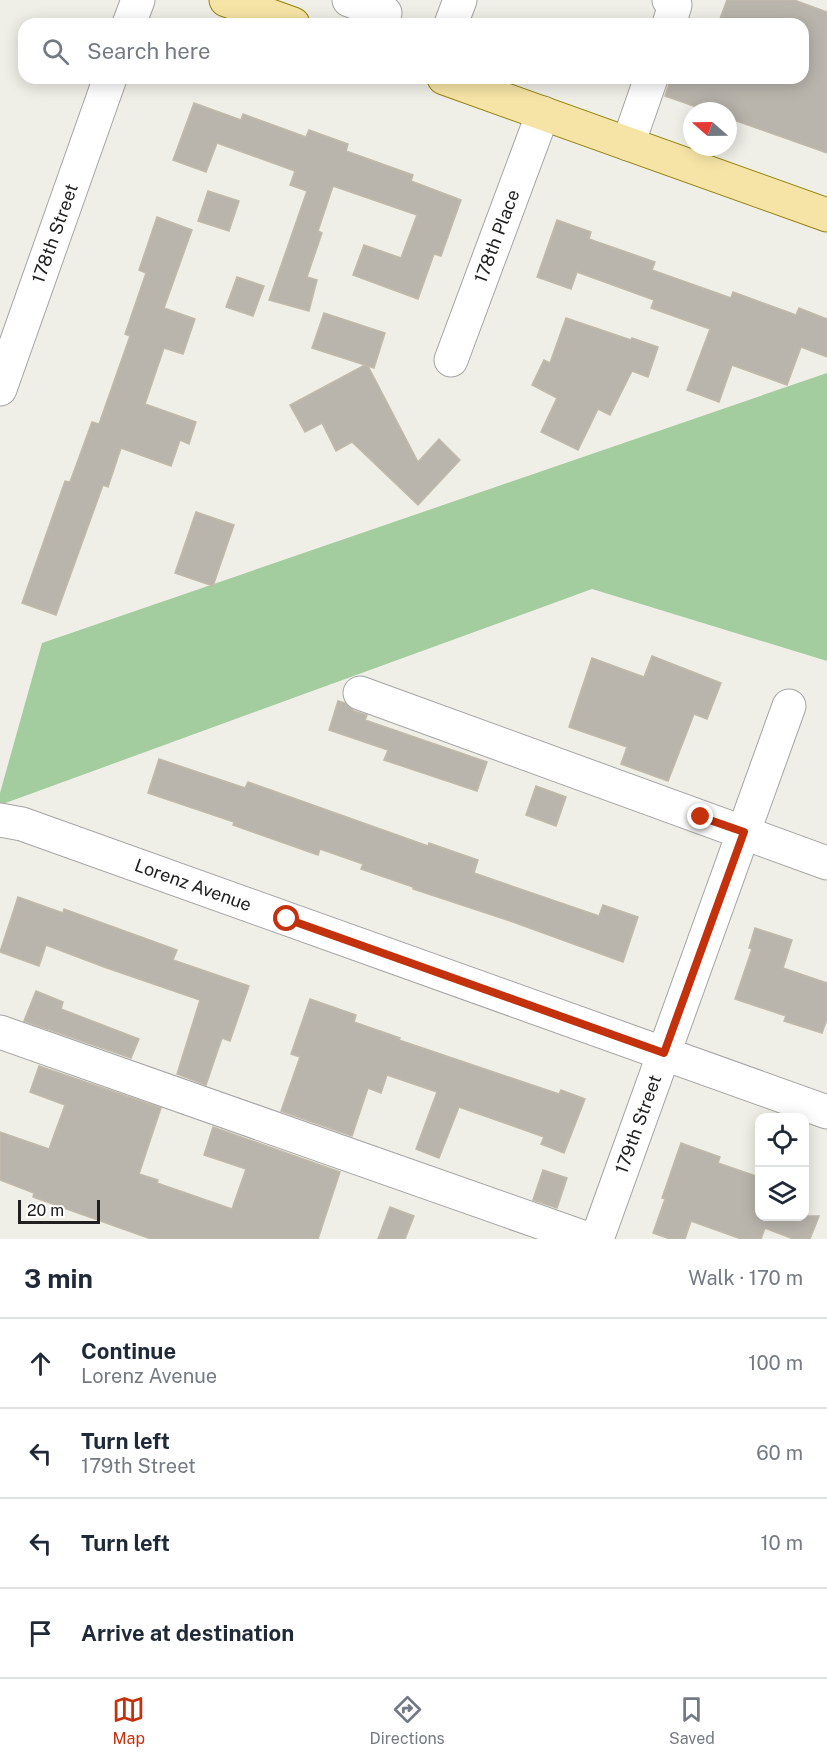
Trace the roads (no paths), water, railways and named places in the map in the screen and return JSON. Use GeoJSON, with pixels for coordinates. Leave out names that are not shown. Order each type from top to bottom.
{"type":"FeatureCollection","features":[{"type":"Feature","properties":{"kind":"main road"},"geometry":{"type":"LineString","coordinates":[[242,3],[278,18]]}},
{"type":"Feature","properties":{"kind":"main road"},"geometry":{"type":"LineString","coordinates":[[461,84],[827,215]]}},
{"type":"Feature","properties":{"kind":"street"},"geometry":{"type":"LineString","coordinates":[[131,18],[138,0]]}},
{"type":"Feature","properties":{"kind":"street"},"geometry":{"type":"LineString","coordinates":[[349,0],[385,12]]}},
{"type":"Feature","properties":{"kind":"street"},"geometry":{"type":"LineString","coordinates":[[453,18],[460,0]]}},
{"type":"Feature","properties":{"kind":"street"},"geometry":{"type":"LineString","coordinates":[[669,0],[675,5],[671,18]]}},
{"type":"Feature","properties":{"kind":"street","name":"178th Street"},"geometry":{"type":"LineString","coordinates":[[0,389],[108,84]]}},
{"type":"Feature","properties":{"kind":"street"},"geometry":{"type":"LineString","coordinates":[[628,144],[649,84]]}},
{"type":"Feature","properties":{"kind":"street","name":"178th Place"},"geometry":{"type":"LineString","coordinates":[[451,360],[543,113]]}},
{"type":"Feature","properties":{"kind":"street"},"geometry":{"type":"LineString","coordinates":[[360,693],[827,862]]}},
{"type":"Feature","properties":{"kind":"street","name":"179th Street"},"geometry":{"type":"LineString","coordinates":[[597,1239],[789,706]]}},
{"type":"Feature","properties":{"kind":"street","name":"Lorenz Avenue"},"geometry":{"type":"LineString","coordinates":[[0,820],[33,828],[827,1112]]}},
{"type":"Feature","properties":{"kind":"street"},"geometry":{"type":"LineString","coordinates":[[0,1032],[588,1239]]}}]}
